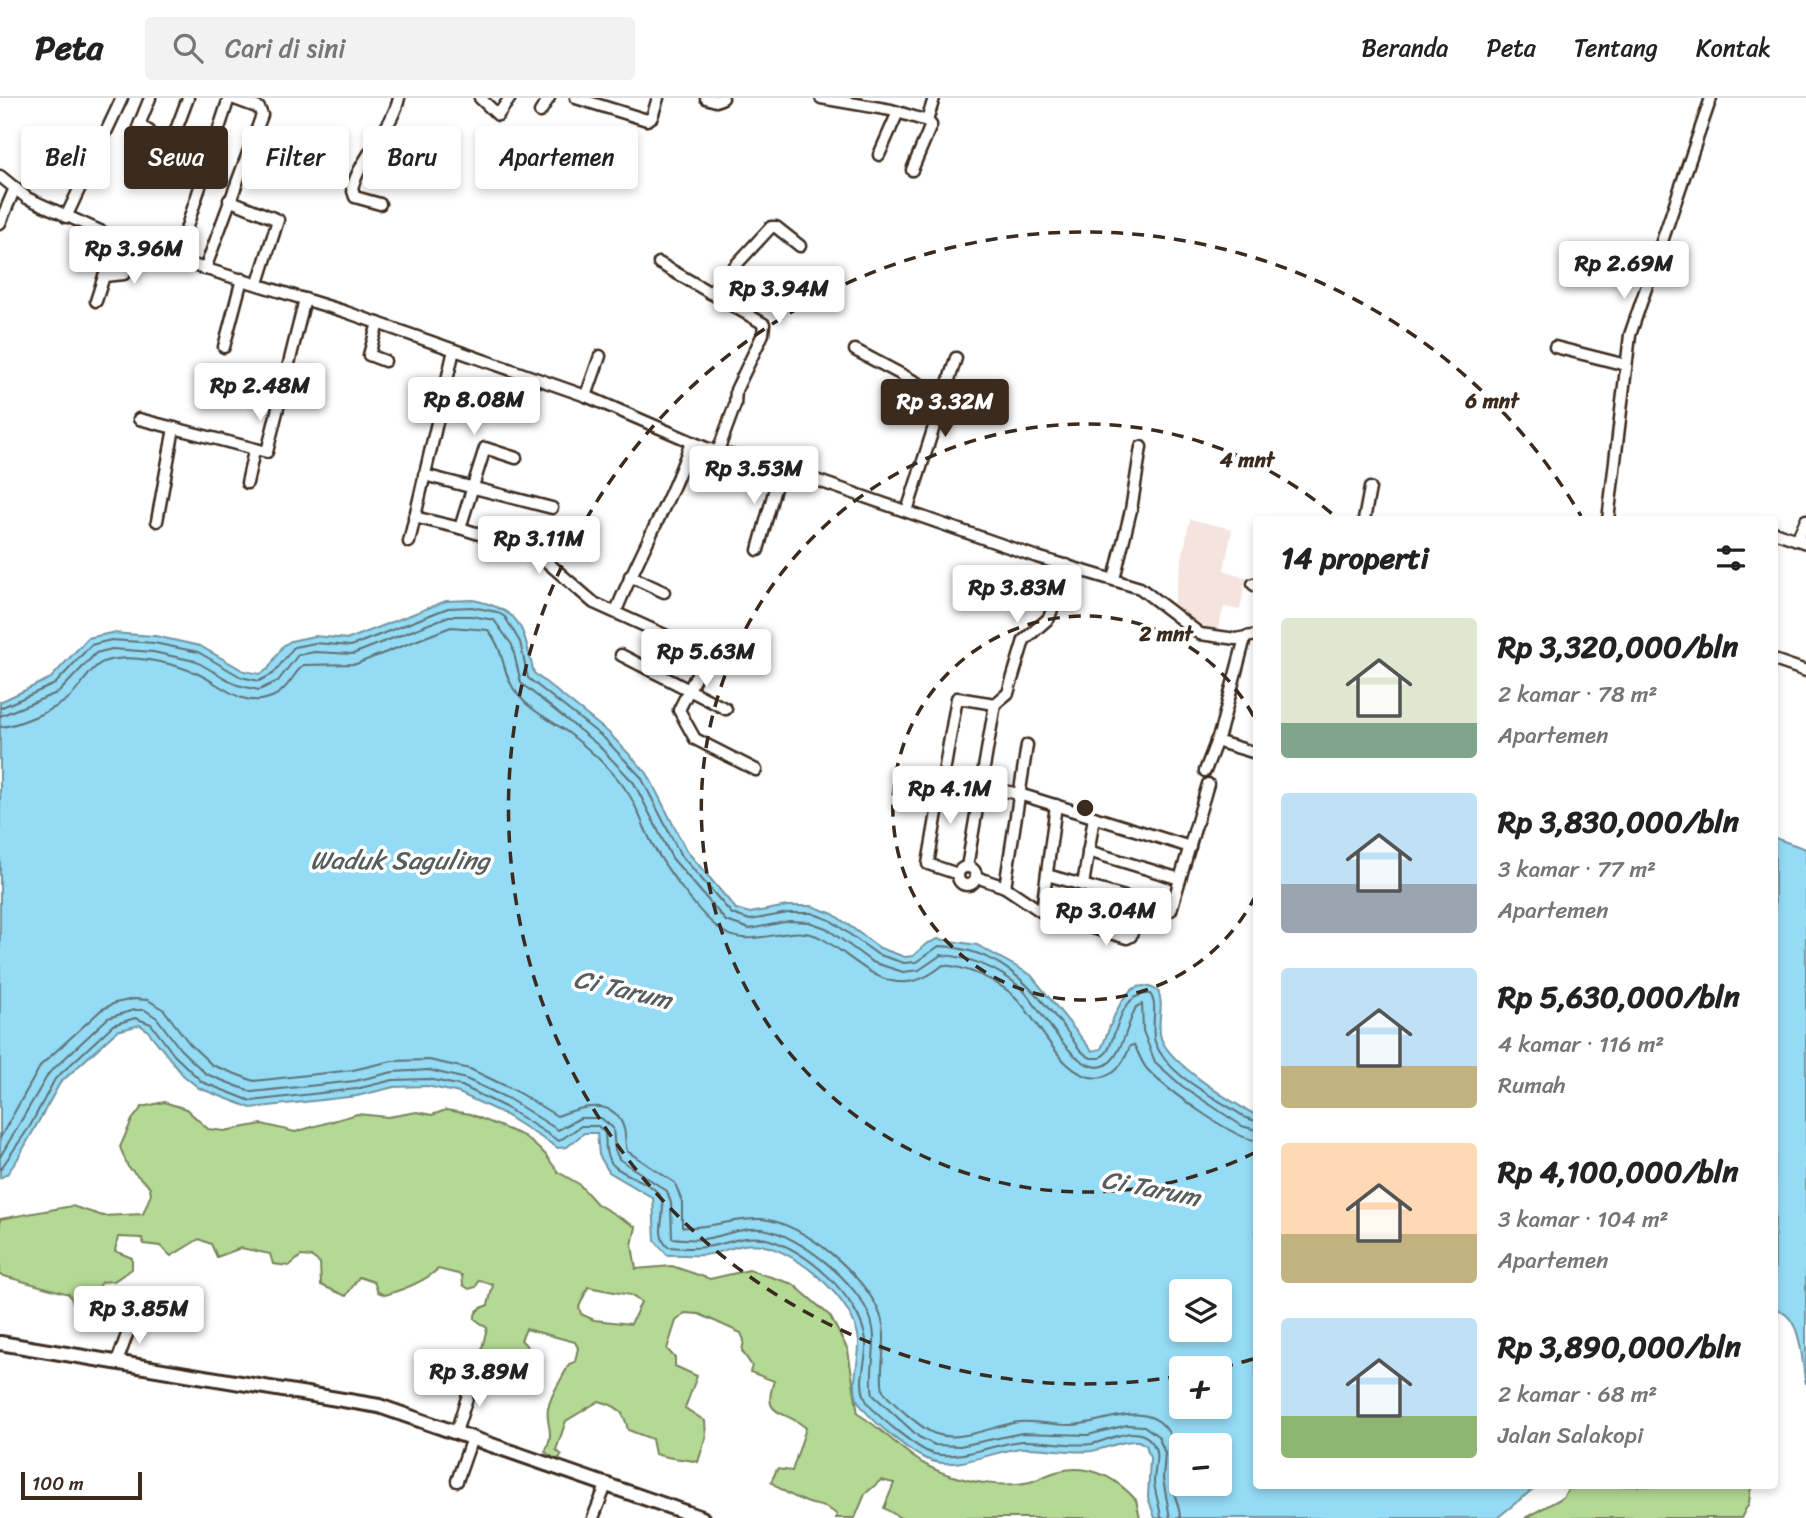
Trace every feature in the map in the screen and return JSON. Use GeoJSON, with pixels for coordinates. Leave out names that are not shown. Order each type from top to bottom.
{"type":"FeatureCollection","features":[{"type":"Feature","properties":{"kind":"street"},"geometry":{"type":"LineString","coordinates":[[66,217],[122,98]]}},
{"type":"Feature","properties":{"kind":"street"},"geometry":{"type":"LineString","coordinates":[[140,126],[150,98]]}},
{"type":"Feature","properties":{"kind":"street"},"geometry":{"type":"LineString","coordinates":[[178,126],[188,98]]}},
{"type":"Feature","properties":{"kind":"street"},"geometry":{"type":"LineString","coordinates":[[205,269],[262,115],[259,108],[231,98],[221,126]]}},
{"type":"Feature","properties":{"kind":"street"},"geometry":{"type":"LineString","coordinates":[[380,204],[355,197],[352,188],[369,150],[397,107],[399,98]]}},
{"type":"Feature","properties":{"kind":"street"},"geometry":{"type":"LineString","coordinates":[[480,98],[498,115],[510,98]]}},
{"type":"Feature","properties":{"kind":"street"},"geometry":{"type":"LineString","coordinates":[[540,112],[550,98]]}},
{"type":"Feature","properties":{"kind":"street"},"geometry":{"type":"LineString","coordinates":[[576,98],[647,120],[652,117],[658,98]]}},
{"type":"Feature","properties":{"kind":"street"},"geometry":{"type":"LineString","coordinates":[[706,98],[716,101],[723,98]]}},
{"type":"Feature","properties":{"kind":"street"},"geometry":{"type":"LineString","coordinates":[[821,98],[895,111],[927,121],[931,125],[912,170]]}},
{"type":"Feature","properties":{"kind":"street"},"geometry":{"type":"LineString","coordinates":[[879,155],[895,111],[895,98]]}},
{"type":"Feature","properties":{"kind":"street"},"geometry":{"type":"LineString","coordinates":[[927,121],[934,98]]}},
{"type":"Feature","properties":{"kind":"street"},"geometry":{"type":"LineString","coordinates":[[1608,516],[1630,335],[1711,98]]}},
{"type":"Feature","properties":{"kind":"street"},"geometry":{"type":"LineString","coordinates":[[0,176],[15,188],[66,217],[138,248],[258,283],[586,396],[718,452],[1150,592],[1195,632],[1213,638],[1253,636]]}},
{"type":"Feature","properties":{"kind":"street"},"geometry":{"type":"LineString","coordinates":[[0,223],[15,188]]}},
{"type":"Feature","properties":{"kind":"street"},"geometry":{"type":"LineString","coordinates":[[176,260],[199,189]]}},
{"type":"Feature","properties":{"kind":"street"},"geometry":{"type":"LineString","coordinates":[[229,200],[278,220],[258,283]]}},
{"type":"Feature","properties":{"kind":"street"},"geometry":{"type":"LineString","coordinates":[[710,293],[771,227],[775,227],[800,246]]}},
{"type":"Feature","properties":{"kind":"street"},"geometry":{"type":"LineString","coordinates":[[96,301],[104,276],[124,274],[138,248]]}},
{"type":"Feature","properties":{"kind":"street"},"geometry":{"type":"LineString","coordinates":[[659,263],[761,321],[764,328],[736,390],[735,405],[718,452]]}},
{"type":"Feature","properties":{"kind":"street"},"geometry":{"type":"LineString","coordinates":[[224,347],[242,279]]}},
{"type":"Feature","properties":{"kind":"street"},"geometry":{"type":"LineString","coordinates":[[139,419],[254,451],[263,453],[269,449],[305,299]]}},
{"type":"Feature","properties":{"kind":"street"},"geometry":{"type":"LineString","coordinates":[[378,323],[369,355],[385,361]]}},
{"type":"Feature","properties":{"kind":"street"},"geometry":{"type":"LineString","coordinates":[[1555,347],[1626,366]]}},
{"type":"Feature","properties":{"kind":"street"},"geometry":{"type":"LineString","coordinates":[[408,542],[454,350]]}},
{"type":"Feature","properties":{"kind":"street"},"geometry":{"type":"LineString","coordinates":[[855,350],[942,396]]}},
{"type":"Feature","properties":{"kind":"street"},"geometry":{"type":"LineString","coordinates":[[586,396],[600,356]]}},
{"type":"Feature","properties":{"kind":"street"},"geometry":{"type":"LineString","coordinates":[[906,511],[956,358]]}},
{"type":"Feature","properties":{"kind":"street"},"geometry":{"type":"LineString","coordinates":[[157,521],[174,428]]}},
{"type":"Feature","properties":{"kind":"street"},"geometry":{"type":"LineString","coordinates":[[616,611],[630,576],[676,485],[691,442]]}},
{"type":"Feature","properties":{"kind":"street"},"geometry":{"type":"LineString","coordinates":[[1114,579],[1131,510],[1141,447]]}},
{"type":"Feature","properties":{"kind":"street"},"geometry":{"type":"LineString","coordinates":[[460,528],[485,448],[516,457]]}},
{"type":"Feature","properties":{"kind":"street"},"geometry":{"type":"LineString","coordinates":[[247,483],[254,451]]}},
{"type":"Feature","properties":{"kind":"street"},"geometry":{"type":"LineString","coordinates":[[758,550],[780,470]]}},
{"type":"Feature","properties":{"kind":"street"},"geometry":{"type":"LineString","coordinates":[[424,475],[552,508]]}},
{"type":"Feature","properties":{"kind":"street"},"geometry":{"type":"LineString","coordinates":[[1365,516],[1370,488]]}},
{"type":"Feature","properties":{"kind":"street"},"geometry":{"type":"LineString","coordinates":[[414,517],[460,528],[536,553],[592,602],[707,654],[679,710],[695,739],[756,770]]}},
{"type":"Feature","properties":{"kind":"street"},"geometry":{"type":"LineString","coordinates":[[1778,533],[1801,541],[1806,520]]}},
{"type":"Feature","properties":{"kind":"street"},"geometry":{"type":"LineString","coordinates":[[976,877],[970,884],[964,884],[963,871],[995,704],[1008,693],[1024,640],[1049,618],[1067,565]]}},
{"type":"Feature","properties":{"kind":"street"},"geometry":{"type":"LineString","coordinates":[[630,576],[664,592]]}},
{"type":"Feature","properties":{"kind":"street"},"geometry":{"type":"LineString","coordinates":[[1205,771],[1245,638]]}},
{"type":"Feature","properties":{"kind":"street"},"geometry":{"type":"LineString","coordinates":[[621,655],[726,709]]}},
{"type":"Feature","properties":{"kind":"street"},"geometry":{"type":"LineString","coordinates":[[1778,661],[1806,671]]}},
{"type":"Feature","properties":{"kind":"street"},"geometry":{"type":"LineString","coordinates":[[976,877],[975,872],[928,864],[957,698],[995,704]]}},
{"type":"Feature","properties":{"kind":"street"},"geometry":{"type":"LineString","coordinates":[[1216,741],[1253,752]]}},
{"type":"Feature","properties":{"kind":"street"},"geometry":{"type":"LineString","coordinates":[[1005,887],[1027,745]]}},
{"type":"Feature","properties":{"kind":"street"},"geometry":{"type":"LineString","coordinates":[[916,781],[981,786],[1019,794],[1190,847]]}},
{"type":"Feature","properties":{"kind":"street"},"geometry":{"type":"LineString","coordinates":[[1046,875],[1171,910],[1208,785]]}},
{"type":"Feature","properties":{"kind":"street"},"geometry":{"type":"LineString","coordinates":[[1041,910],[1056,805]]}},
{"type":"Feature","properties":{"kind":"street"},"geometry":{"type":"LineString","coordinates":[[1083,885],[1094,817]]}},
{"type":"Feature","properties":{"kind":"street"},"geometry":{"type":"LineString","coordinates":[[1088,851],[1180,879]]}},
{"type":"Feature","properties":{"kind":"street"},"geometry":{"type":"LineString","coordinates":[[976,877],[1005,887],[1045,914],[1127,938],[1131,936],[1141,902]]}},
{"type":"Feature","properties":{"kind":"street"},"geometry":{"type":"LineString","coordinates":[[117,1362],[133,1318]]}},
{"type":"Feature","properties":{"kind":"street"},"geometry":{"type":"LineString","coordinates":[[0,1343],[369,1404],[607,1483],[702,1518]]}},
{"type":"Feature","properties":{"kind":"street"},"geometry":{"type":"LineString","coordinates":[[456,1432],[474,1376]]}},
{"type":"Feature","properties":{"kind":"street"},"geometry":{"type":"LineString","coordinates":[[457,1481],[472,1438]]}},
{"type":"Feature","properties":{"kind":"street"},"geometry":{"type":"LineString","coordinates":[[593,1518],[607,1483]]}},
{"type":"Feature","properties":{"kind":"shaded area"},"geometry":{"type":"Polygon","coordinates":[[[1190,519],[1232,529],[1224,570],[1246,578],[1240,610],[1224,607],[1216,635],[1172,610],[1190,519]]]}},
{"type":"Feature","properties":{"kind":"green space"},"geometry":{"type":"Polygon","coordinates":[[[164,1102],[186,1109],[208,1129],[224,1131],[262,1124],[295,1132],[357,1114],[388,1117],[417,1112],[432,1115],[446,1110],[470,1114],[524,1136],[545,1154],[558,1172],[579,1184],[597,1204],[636,1227],[632,1245],[636,1269],[672,1266],[710,1279],[749,1270],[793,1284],[830,1316],[848,1350],[858,1414],[916,1459],[943,1473],[995,1484],[1030,1482],[1071,1469],[1092,1471],[1111,1479],[1128,1492],[1136,1500],[1140,1518],[901,1518],[884,1508],[894,1483],[881,1480],[865,1494],[855,1518],[836,1518],[837,1515],[830,1509],[797,1498],[771,1482],[777,1469],[792,1471],[806,1428],[773,1407],[770,1402],[774,1381],[750,1372],[752,1366],[742,1351],[744,1340],[741,1333],[699,1314],[685,1313],[676,1321],[667,1349],[675,1358],[675,1366],[697,1376],[685,1408],[705,1421],[706,1437],[698,1462],[655,1454],[652,1439],[628,1430],[619,1410],[599,1401],[566,1421],[556,1450],[562,1455],[557,1460],[545,1452],[550,1438],[547,1415],[549,1403],[569,1364],[575,1362],[578,1348],[575,1342],[526,1329],[521,1340],[530,1351],[532,1360],[527,1374],[480,1356],[487,1328],[475,1319],[475,1316],[478,1310],[488,1305],[493,1285],[479,1280],[476,1287],[469,1289],[463,1285],[462,1275],[438,1269],[420,1282],[385,1295],[378,1292],[374,1282],[359,1277],[346,1296],[321,1285],[320,1263],[312,1257],[301,1256],[289,1266],[273,1264],[270,1254],[241,1248],[217,1257],[211,1244],[199,1239],[171,1256],[160,1246],[144,1244],[142,1238],[118,1237],[115,1251],[132,1258],[132,1269],[114,1281],[101,1282],[97,1294],[84,1296],[75,1307],[69,1294],[0,1275],[0,1219],[72,1206],[103,1216],[143,1214],[151,1194],[150,1187],[128,1167],[120,1147],[132,1120],[142,1107],[164,1102]],[[588,1287],[579,1307],[581,1314],[594,1320],[631,1324],[641,1302],[630,1295],[588,1287]]]}},
{"type":"Feature","properties":{"kind":"green space"},"geometry":{"type":"Polygon","coordinates":[[[1569,1489],[1751,1489],[1749,1503],[1741,1518],[1525,1518],[1562,1498],[1569,1489]]]}},
{"type":"Feature","properties":{"kind":"water","name":"Waduk Saguling"},"geometry":{"type":"Polygon","coordinates":[[[473,600],[490,604],[512,616],[518,623],[527,644],[534,673],[609,733],[647,773],[686,850],[736,909],[750,913],[787,906],[812,906],[833,914],[880,948],[905,957],[913,956],[926,944],[938,939],[977,945],[1031,975],[1092,1051],[1101,1049],[1114,1016],[1127,994],[1146,986],[1158,991],[1161,1002],[1160,1032],[1166,1048],[1202,1081],[1253,1113],[1253,1489],[1533,1489],[1497,1518],[1155,1518],[1148,1497],[1150,1458],[1146,1445],[1138,1441],[1092,1451],[1023,1448],[964,1462],[940,1463],[929,1460],[889,1434],[861,1406],[855,1392],[859,1341],[855,1326],[837,1295],[823,1281],[792,1258],[761,1245],[739,1246],[704,1255],[667,1255],[655,1241],[653,1198],[609,1172],[599,1155],[597,1133],[584,1133],[567,1147],[558,1148],[502,1113],[459,1093],[427,1086],[394,1087],[357,1096],[251,1108],[199,1088],[183,1075],[140,1025],[117,1031],[60,1083],[17,1160],[7,1174],[0,1178],[0,702],[51,678],[88,638],[111,633],[155,636],[200,646],[244,671],[260,674],[268,669],[283,646],[291,641],[314,636],[349,639],[446,601],[473,600]]]}},
{"type":"Feature","properties":{"kind":"water"},"geometry":{"type":"Polygon","coordinates":[[[1778,839],[1806,849],[1806,1384],[1796,1329],[1784,1313],[1778,1310],[1778,839]]]}},
{"type":"Feature","properties":{"kind":"water label","name":"Ci Tarum"},"geometry":{"type":"Point","coordinates":[623,989]}},
{"type":"Feature","properties":{"kind":"water label","name":"Ci Tarum"},"geometry":{"type":"Point","coordinates":[1151,1188]}}]}
